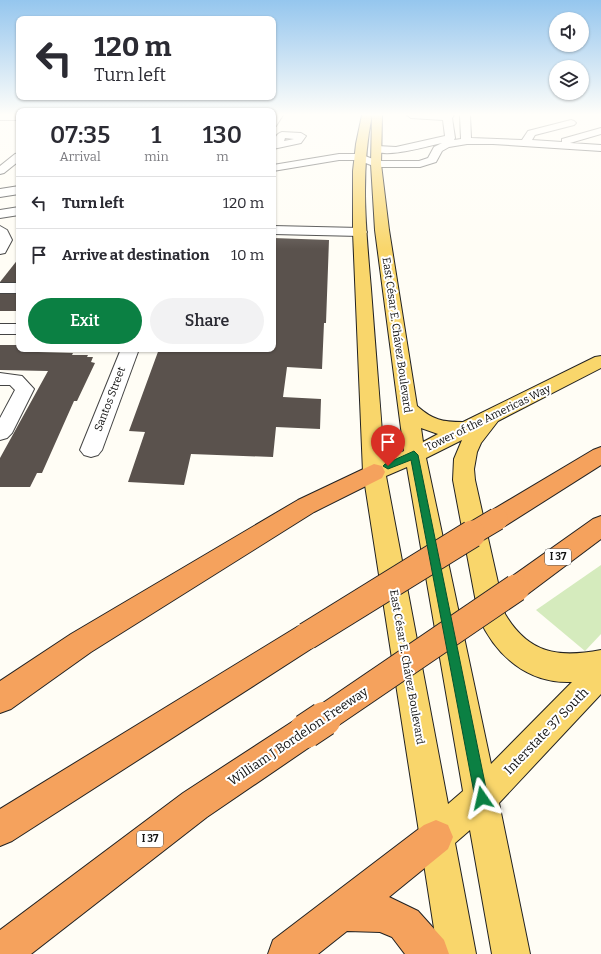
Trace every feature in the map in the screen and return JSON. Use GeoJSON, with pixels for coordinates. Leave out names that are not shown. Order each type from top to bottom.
{"type":"FeatureCollection","features":[{"type":"Feature","properties":{"kind":"highway"},"geometry":{"type":"LineString","coordinates":[[0,829],[596,457]]}},
{"type":"Feature","properties":{"kind":"highway"},"geometry":{"type":"LineString","coordinates":[[0,698],[81,643],[306,506],[374,472]]}},
{"type":"Feature","properties":{"kind":"highway","name":"William J Bordelon Freeway"},"geometry":{"type":"LineString","coordinates":[[0,954],[195,805],[516,588],[601,526]]}},
{"type":"Feature","properties":{"kind":"highway"},"geometry":{"type":"LineString","coordinates":[[287,954],[436,837]]}},
{"type":"Feature","properties":{"kind":"highway"},"geometry":{"type":"LineString","coordinates":[[339,912],[383,913],[405,924],[430,954]]}},
{"type":"Feature","properties":{"kind":"main road","name":"East César E. Chávez Boulevard"},"geometry":{"type":"LineString","coordinates":[[360,160],[360,232],[385,371],[407,408],[414,455],[482,798],[510,954]]}},
{"type":"Feature","properties":{"kind":"main road","name":"East César E. Chávez Boulevard"},"geometry":{"type":"LineString","coordinates":[[379,160],[385,371],[374,472],[457,954]]}},
{"type":"Feature","properties":{"kind":"main road","name":"Tower of the Americas Way"},"geometry":{"type":"LineString","coordinates":[[374,472],[414,455],[601,361]]}},
{"type":"Feature","properties":{"kind":"main road"},"geometry":{"type":"LineString","coordinates":[[407,408],[422,421],[433,427],[446,430],[464,430]]}},
{"type":"Feature","properties":{"kind":"main road"},"geometry":{"type":"LineString","coordinates":[[491,416],[468,444],[462,467],[492,618],[507,642],[519,653],[532,660],[558,669],[578,669],[601,664]]}},
{"type":"Feature","properties":{"kind":"main road","name":"Interstate 37 South"},"geometry":{"type":"LineString","coordinates":[[436,837],[482,798],[601,672]]}},
{"type":"Feature","properties":{"kind":"street"},"geometry":{"type":"LineString","coordinates":[[0,171],[15,160]]}},
{"type":"Feature","properties":{"kind":"street"},"geometry":{"type":"LineString","coordinates":[[276,168],[324,160]]}},
{"type":"Feature","properties":{"kind":"street"},"geometry":{"type":"LineString","coordinates":[[393,160],[407,165],[428,162],[432,160]]}},
{"type":"Feature","properties":{"kind":"street"},"geometry":{"type":"LineString","coordinates":[[0,180],[16,180]]}},
{"type":"Feature","properties":{"kind":"street"},"geometry":{"type":"LineString","coordinates":[[0,193],[16,190]]}},
{"type":"Feature","properties":{"kind":"street"},"geometry":{"type":"LineString","coordinates":[[0,214],[16,211]]}},
{"type":"Feature","properties":{"kind":"street"},"geometry":{"type":"LineString","coordinates":[[276,230],[360,232]]}},
{"type":"Feature","properties":{"kind":"street"},"geometry":{"type":"LineString","coordinates":[[0,250],[6,241],[7,232]]}},
{"type":"Feature","properties":{"kind":"street"},"geometry":{"type":"LineString","coordinates":[[0,288],[16,288]]}},
{"type":"Feature","properties":{"kind":"street"},"geometry":{"type":"LineString","coordinates":[[0,329],[16,329]]}},
{"type":"Feature","properties":{"kind":"street","name":"Santos Street"},"geometry":{"type":"LineString","coordinates":[[91,450],[129,352]]}},
{"type":"Feature","properties":{"kind":"street"},"geometry":{"type":"LineString","coordinates":[[0,379],[15,380],[25,389],[0,433]]}},
{"type":"Feature","properties":{"kind":"green space"},"geometry":{"type":"Polygon","coordinates":[[[601,565],[601,634],[585,651],[536,610],[601,565]]]}},
{"type":"Feature","properties":{"kind":"building"},"geometry":{"type":"Polygon","coordinates":[[[276,238],[329,240],[326,323],[324,323],[322,369],[287,367],[283,397],[321,399],[320,429],[276,427],[273,457],[191,454],[184,485],[128,482],[145,432],[129,431],[158,352],[276,352],[276,238]]]}},
{"type":"Feature","properties":{"kind":"building"},"geometry":{"type":"Polygon","coordinates":[[[16,262],[16,282],[0,282],[16,262]]]}},
{"type":"Feature","properties":{"kind":"building"},"geometry":{"type":"Polygon","coordinates":[[[0,294],[16,294],[16,311],[0,311],[0,294]]]}},
{"type":"Feature","properties":{"kind":"building"},"geometry":{"type":"Polygon","coordinates":[[[0,345],[16,345],[16,352],[73,353],[72,355],[88,355],[87,357],[93,357],[91,362],[95,363],[77,401],[74,401],[42,473],[37,473],[30,487],[0,487],[0,458],[48,371],[0,370],[0,345]]]}},
{"type":"Feature","properties":{"kind":"route"},"geometry":{"type":"LineString","coordinates":[[388,466],[414,455],[482,798]]}}]}
